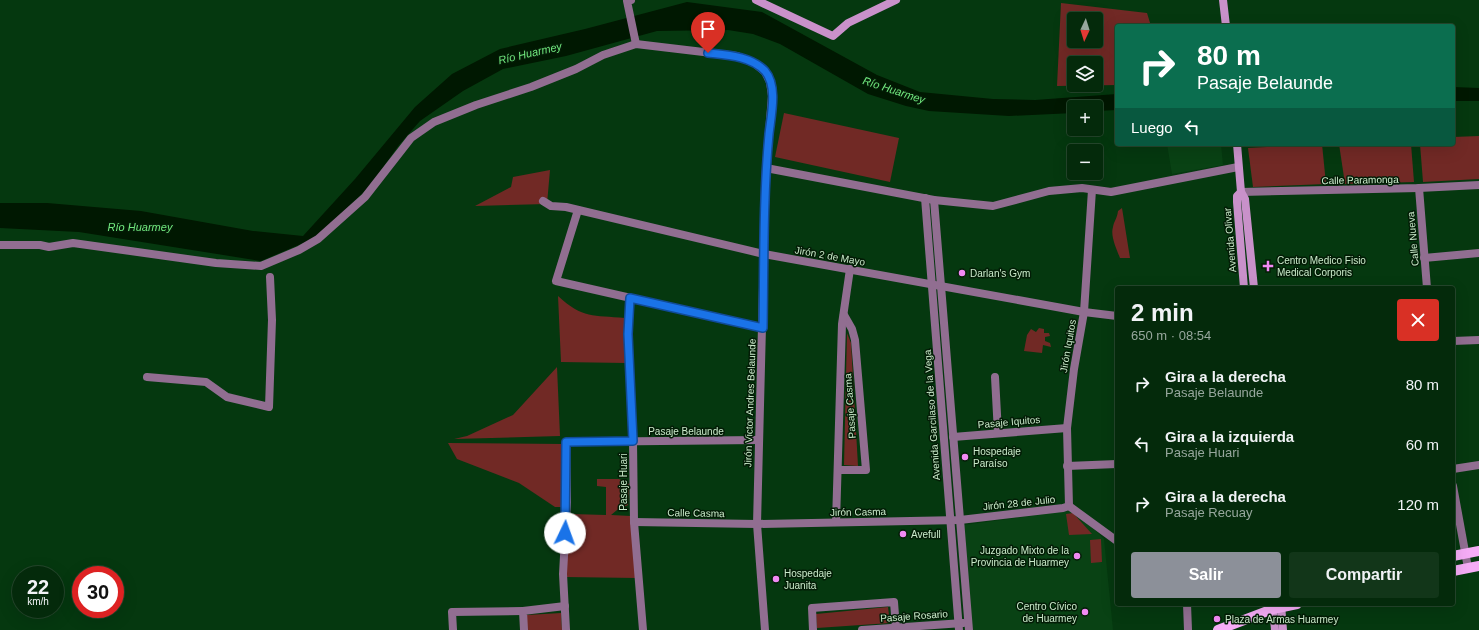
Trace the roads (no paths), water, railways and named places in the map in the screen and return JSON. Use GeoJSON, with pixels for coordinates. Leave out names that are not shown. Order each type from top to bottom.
{"type":"FeatureCollection","features":[{"type":"Feature","properties":{"kind":"main road"},"geometry":{"type":"LineString","coordinates":[[1455,556],[1479,551]]}},
{"type":"Feature","properties":{"kind":"main road"},"geometry":{"type":"LineString","coordinates":[[1455,571],[1479,566]]}},
{"type":"Feature","properties":{"kind":"main road"},"geometry":{"type":"LineString","coordinates":[[1218,630],[1277,606]]}},
{"type":"Feature","properties":{"kind":"street"},"geometry":{"type":"LineString","coordinates":[[756,0],[832,36],[848,23],[896,0]]}},
{"type":"Feature","properties":{"kind":"street"},"geometry":{"type":"LineString","coordinates":[[1223,0],[1226,24]]}},
{"type":"Feature","properties":{"kind":"street"},"geometry":{"type":"LineString","coordinates":[[0,244],[40,245],[49,247],[73,243],[216,263],[266,265],[299,250],[318,239],[365,197],[410,138],[434,122],[476,104],[531,87],[576,69],[603,55],[636,44],[629,1]]}},
{"type":"Feature","properties":{"kind":"street","name":"Jirón Victor Andres Belaunde"},"geometry":{"type":"LineString","coordinates":[[636,44],[737,56],[754,63],[765,72],[770,82],[772,96],[766,168],[757,524],[765,630]]}},
{"type":"Feature","properties":{"kind":"street"},"geometry":{"type":"LineString","coordinates":[[1237,146],[1240,192]]}},
{"type":"Feature","properties":{"kind":"street"},"geometry":{"type":"LineString","coordinates":[[766,168],[934,200],[993,206],[1049,191],[1082,188],[1111,192],[1238,167]]}},
{"type":"Feature","properties":{"kind":"street","name":"Calle Paramonga"},"geometry":{"type":"LineString","coordinates":[[1240,192],[1419,188],[1479,185]]}},
{"type":"Feature","properties":{"kind":"street","name":"Calle Nueva"},"geometry":{"type":"LineString","coordinates":[[1419,188],[1427,286]]}},
{"type":"Feature","properties":{"kind":"street","name":"Jirón Iquitos"},"geometry":{"type":"LineString","coordinates":[[1069,506],[1067,428],[1074,369],[1084,312],[1092,190]]}},
{"type":"Feature","properties":{"kind":"street","name":"Avenida Olivar"},"geometry":{"type":"LineString","coordinates":[[1240,192],[1237,196],[1237,202],[1244,286]]}},
{"type":"Feature","properties":{"kind":"street","name":"Avenida Olivar"},"geometry":{"type":"LineString","coordinates":[[1240,192],[1244,200],[1254,286]]}},
{"type":"Feature","properties":{"kind":"street","name":"Avenida Garcilaso de la Vega"},"geometry":{"type":"LineString","coordinates":[[925,198],[959,627]]}},
{"type":"Feature","properties":{"kind":"street","name":"Avenida Garcilaso de la Vega"},"geometry":{"type":"LineString","coordinates":[[934,200],[968,626]]}},
{"type":"Feature","properties":{"kind":"street","name":"Jirón 2 de Mayo"},"geometry":{"type":"LineString","coordinates":[[543,201],[551,206],[578,210],[764,254],[1084,312],[1115,316]]}},
{"type":"Feature","properties":{"kind":"street"},"geometry":{"type":"LineString","coordinates":[[578,210],[556,281],[763,328]]}},
{"type":"Feature","properties":{"kind":"street"},"geometry":{"type":"LineString","coordinates":[[1424,258],[1479,253]]}},
{"type":"Feature","properties":{"kind":"street","name":"Pasaje Casma"},"geometry":{"type":"LineString","coordinates":[[836,522],[844,315],[850,269]]}},
{"type":"Feature","properties":{"kind":"street"},"geometry":{"type":"LineString","coordinates":[[147,377],[206,382],[227,397],[269,406],[272,320],[270,277]]}},
{"type":"Feature","properties":{"kind":"street","name":"Pasaje Huari"},"geometry":{"type":"LineString","coordinates":[[630,298],[628,334],[633,441],[634,522],[643,630]]}},
{"type":"Feature","properties":{"kind":"street","name":"Pasaje Casma"},"geometry":{"type":"LineString","coordinates":[[838,470],[866,470],[855,340],[852,329],[844,315]]}},
{"type":"Feature","properties":{"kind":"street"},"geometry":{"type":"LineString","coordinates":[[1455,341],[1479,340]]}},
{"type":"Feature","properties":{"kind":"street"},"geometry":{"type":"LineString","coordinates":[[996,377],[998,433]]}},
{"type":"Feature","properties":{"kind":"street","name":"Pasaje Iquitos"},"geometry":{"type":"LineString","coordinates":[[953,437],[1067,428]]}},
{"type":"Feature","properties":{"kind":"street","name":"Pasaje Belaunde"},"geometry":{"type":"LineString","coordinates":[[565,606],[563,574],[567,502],[566,442],[758,440]]}},
{"type":"Feature","properties":{"kind":"street"},"geometry":{"type":"LineString","coordinates":[[1067,466],[1115,464]]}},
{"type":"Feature","properties":{"kind":"street"},"geometry":{"type":"LineString","coordinates":[[1455,469],[1479,465]]}},
{"type":"Feature","properties":{"kind":"street"},"geometry":{"type":"LineString","coordinates":[[1455,496],[1468,568]]}},
{"type":"Feature","properties":{"kind":"street","name":"Jirón 28 de Julio"},"geometry":{"type":"LineString","coordinates":[[960,520],[1063,508],[1069,506],[1115,540]]}},
{"type":"Feature","properties":{"kind":"street","name":"Jirón Casma"},"geometry":{"type":"LineString","coordinates":[[757,524],[960,520]]}},
{"type":"Feature","properties":{"kind":"street","name":"Calle Casma"},"geometry":{"type":"LineString","coordinates":[[634,522],[757,524]]}},
{"type":"Feature","properties":{"kind":"street"},"geometry":{"type":"LineString","coordinates":[[813,630],[812,608],[894,602],[896,628]]}},
{"type":"Feature","properties":{"kind":"street"},"geometry":{"type":"LineString","coordinates":[[453,630],[452,612],[524,610],[565,606],[566,630]]}},
{"type":"Feature","properties":{"kind":"street"},"geometry":{"type":"LineString","coordinates":[[1187,606],[1188,630]]}},
{"type":"Feature","properties":{"kind":"street"},"geometry":{"type":"LineString","coordinates":[[1275,630],[1277,606]]}},
{"type":"Feature","properties":{"kind":"street"},"geometry":{"type":"LineString","coordinates":[[1277,606],[1283,630]]}},
{"type":"Feature","properties":{"kind":"street"},"geometry":{"type":"LineString","coordinates":[[524,610],[524,630]]}},
{"type":"Feature","properties":{"kind":"street","name":"Pasaje Rosario"},"geometry":{"type":"LineString","coordinates":[[862,630],[968,626]]}},
{"type":"Feature","properties":{"kind":"water","name":"Río Huarmey"},"geometry":{"type":"Polygon","coordinates":[[[687,2],[762,12],[877,75],[920,92],[993,99],[1035,100],[1115,94],[1115,110],[1103,111],[1103,100],[1067,100],[1067,113],[1009,116],[929,111],[906,106],[868,94],[780,44],[753,34],[728,30],[657,31],[566,56],[503,69],[463,91],[420,121],[399,145],[369,187],[315,238],[261,261],[79,232],[0,228],[0,203],[47,203],[141,211],[253,231],[303,236],[355,179],[415,107],[452,74],[500,49],[585,29],[687,2]]]}},
{"type":"Feature","properties":{"kind":"water"},"geometry":{"type":"Polygon","coordinates":[[[1455,87],[1479,88],[1479,101],[1455,101],[1455,87]]]}},
{"type":"Feature","properties":{"kind":"place","name":"Centro Medico Fisio Medical Corporis"},"geometry":{"type":"Point","coordinates":[1268,266]}},
{"type":"Feature","properties":{"kind":"place","name":"Darlan's Gym"},"geometry":{"type":"Point","coordinates":[962,273]}},
{"type":"Feature","properties":{"kind":"place","name":"Hospedaje Paraíso"},"geometry":{"type":"Point","coordinates":[965,457]}},
{"type":"Feature","properties":{"kind":"place","name":"Avefull"},"geometry":{"type":"Point","coordinates":[903,534]}},
{"type":"Feature","properties":{"kind":"place","name":"Juzgado Mixto de la Provincia de Huarmey"},"geometry":{"type":"Point","coordinates":[1077,556]}},
{"type":"Feature","properties":{"kind":"place","name":"Hospedaje Juanita"},"geometry":{"type":"Point","coordinates":[776,579]}},
{"type":"Feature","properties":{"kind":"place","name":"Centro Cívico de Huarmey"},"geometry":{"type":"Point","coordinates":[1085,612]}},
{"type":"Feature","properties":{"kind":"place","name":"Plaza de Armas Huarmey"},"geometry":{"type":"Point","coordinates":[1217,619]}}]}
